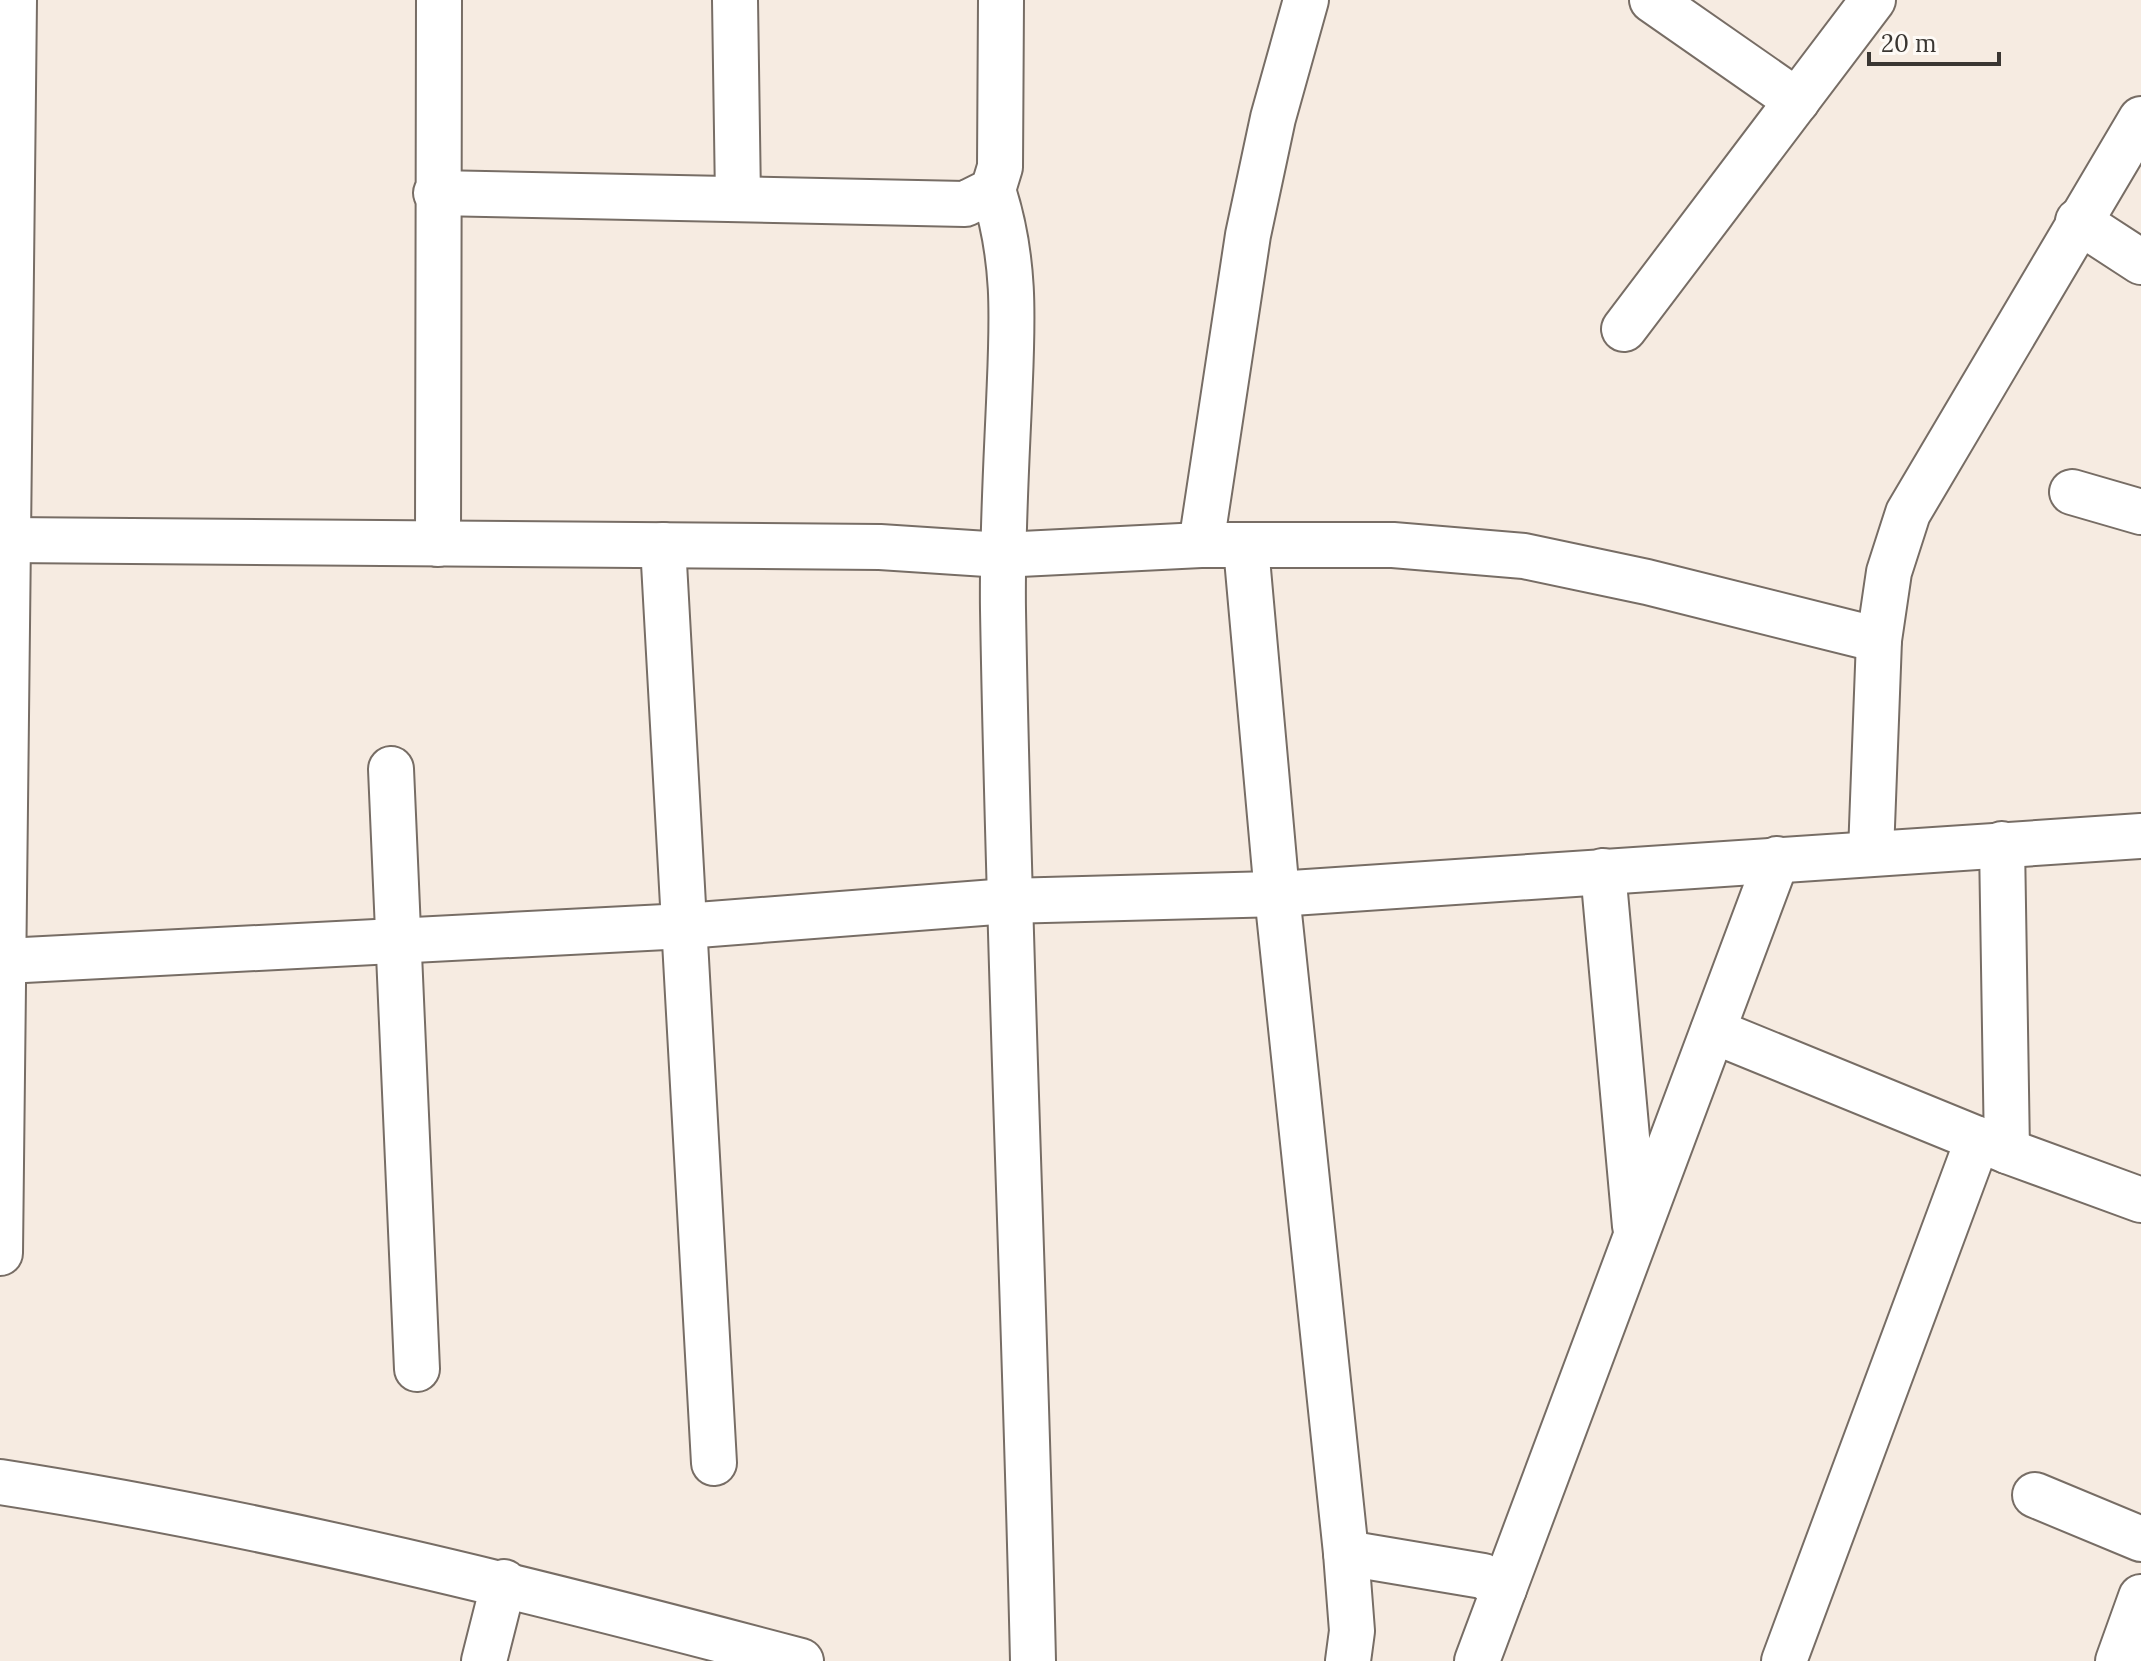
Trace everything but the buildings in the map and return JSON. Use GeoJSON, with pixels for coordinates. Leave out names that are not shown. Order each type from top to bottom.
{"type":"FeatureCollection","features":[{"type":"Feature","properties":{"kind":"street"},"geometry":{"type":"LineString","coordinates":[[0,1253],[14,0]]}},
{"type":"Feature","properties":{"kind":"street"},"geometry":{"type":"LineString","coordinates":[[438,544],[436,193],[439,0]]}},
{"type":"Feature","properties":{"kind":"street"},"geometry":{"type":"LineString","coordinates":[[735,0],[738,198]]}},
{"type":"Feature","properties":{"kind":"street"},"geometry":{"type":"LineString","coordinates":[[1001,0],[1000,167],[993,190],[1004,223],[1013,275],[1002,555],[1008,901],[1023,1230],[1033,1661]]}},
{"type":"Feature","properties":{"kind":"street"},"geometry":{"type":"LineString","coordinates":[[1201,545],[1248,235],[1273,118],[1306,0]]}},
{"type":"Feature","properties":{"kind":"street"},"geometry":{"type":"LineString","coordinates":[[1652,0],[1797,101]]}},
{"type":"Feature","properties":{"kind":"street"},"geometry":{"type":"LineString","coordinates":[[1624,329],[1873,0]]}},
{"type":"Feature","properties":{"kind":"street"},"geometry":{"type":"LineString","coordinates":[[1871,853],[1879,640],[1889,572],[1908,513],[2141,119]]}},
{"type":"Feature","properties":{"kind":"street"},"geometry":{"type":"LineString","coordinates":[[436,193],[965,204],[993,190]]}},
{"type":"Feature","properties":{"kind":"street"},"geometry":{"type":"LineString","coordinates":[[2078,221],[2141,262]]}},
{"type":"Feature","properties":{"kind":"street"},"geometry":{"type":"LineString","coordinates":[[2072,492],[2141,512]]}},
{"type":"Feature","properties":{"kind":"street"},"geometry":{"type":"LineString","coordinates":[[7,540],[880,547],[1002,555],[1201,545],[1393,545],[1524,556],[1647,582],[1879,640]]}},
{"type":"Feature","properties":{"kind":"street"},"geometry":{"type":"LineString","coordinates":[[663,545],[714,1463]]}},
{"type":"Feature","properties":{"kind":"street"},"geometry":{"type":"LineString","coordinates":[[1246,547],[1277,894],[1346,1553],[1352,1631],[1348,1661]]}},
{"type":"Feature","properties":{"kind":"street"},"geometry":{"type":"LineString","coordinates":[[391,769],[417,1369]]}},
{"type":"Feature","properties":{"kind":"street"},"geometry":{"type":"LineString","coordinates":[[5,961],[685,926],[1008,901],[1277,894],[2141,836]]}},
{"type":"Feature","properties":{"kind":"street"},"geometry":{"type":"LineString","coordinates":[[1784,1661],[1993,1145],[2002,844]]}},
{"type":"Feature","properties":{"kind":"street"},"geometry":{"type":"LineString","coordinates":[[1477,1661],[1777,859]]}},
{"type":"Feature","properties":{"kind":"street"},"geometry":{"type":"LineString","coordinates":[[1603,871],[1636,1236]]}},
{"type":"Feature","properties":{"kind":"street"},"geometry":{"type":"LineString","coordinates":[[1713,1031],[1993,1145],[2141,1200]]}},
{"type":"Feature","properties":{"kind":"street"},"geometry":{"type":"LineString","coordinates":[[0,1482],[147,1505],[504,1582],[801,1661]]}},
{"type":"Feature","properties":{"kind":"street"},"geometry":{"type":"LineString","coordinates":[[2035,1495],[2141,1539]]}},
{"type":"Feature","properties":{"kind":"street"},"geometry":{"type":"LineString","coordinates":[[1346,1553],[1483,1576],[1504,1589]]}},
{"type":"Feature","properties":{"kind":"street"},"geometry":{"type":"LineString","coordinates":[[484,1661],[504,1582]]}},
{"type":"Feature","properties":{"kind":"street"},"geometry":{"type":"LineString","coordinates":[[2118,1661],[2141,1597]]}}]}
